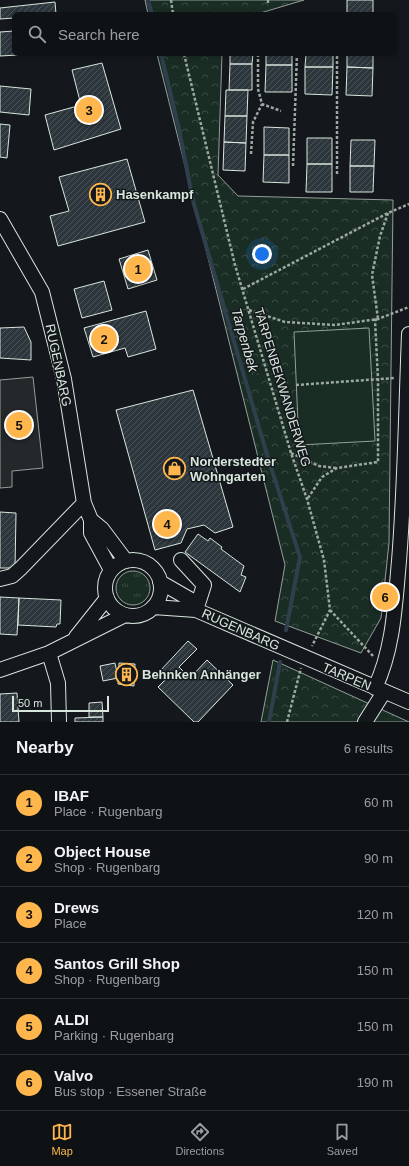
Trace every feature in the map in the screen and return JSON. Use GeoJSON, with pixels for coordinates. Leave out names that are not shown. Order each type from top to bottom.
{"type":"FeatureCollection","features":[{"type":"Feature","properties":{"kind":"street","name":"RUGENBARG"},"geometry":{"type":"LineString","coordinates":[[0,219],[42,292],[64,379],[84,503],[91,520],[91,533],[111,570]]}},
{"type":"Feature","properties":{"kind":"street"},"geometry":{"type":"LineString","coordinates":[[365,722],[379,690],[392,633],[404,496],[409,334]]}},
{"type":"Feature","properties":{"kind":"street"},"geometry":{"type":"LineString","coordinates":[[0,579],[12,576],[21,568],[84,503]]}},
{"type":"Feature","properties":{"kind":"street","name":"RUGENBARG"},"geometry":{"type":"LineString","coordinates":[[91,520],[102,529],[126,561],[139,561],[146,564],[157,575],[160,582],[193,601],[196,610]]}},
{"type":"Feature","properties":{"kind":"street"},"geometry":{"type":"LineString","coordinates":[[181,560],[204,585],[196,610]]}},
{"type":"Feature","properties":{"kind":"street"},"geometry":{"type":"LineString","coordinates":[[125,615],[113,608],[107,598],[105,582],[111,570],[117,565],[126,561]]}},
{"type":"Feature","properties":{"kind":"street"},"geometry":{"type":"LineString","coordinates":[[153,607],[159,597],[160,582]]}},
{"type":"Feature","properties":{"kind":"street"},"geometry":{"type":"LineString","coordinates":[[73,640],[107,598]]}},
{"type":"Feature","properties":{"kind":"street","name":"RUGENBARG"},"geometry":{"type":"LineString","coordinates":[[0,670],[49,653],[125,615],[139,615],[153,607],[196,610],[286,649]]}},
{"type":"Feature","properties":{"kind":"street","name":"TARPEN"},"geometry":{"type":"LineString","coordinates":[[286,649],[409,702]]}},
{"type":"Feature","properties":{"kind":"street"},"geometry":{"type":"LineString","coordinates":[[49,653],[58,683],[59,722]]}},
{"type":"Feature","properties":{"kind":"path"},"geometry":{"type":"LineString","coordinates":[[171,0],[173,12]]}},
{"type":"Feature","properties":{"kind":"path","name":"TARPENBEKWANDERWEG"},"geometry":{"type":"LineString","coordinates":[[185,56],[243,289],[324,560],[330,610]]}},
{"type":"Feature","properties":{"kind":"path"},"geometry":{"type":"LineString","coordinates":[[252,154],[253,122],[262,104],[258,89],[258,56]]}},
{"type":"Feature","properties":{"kind":"path"},"geometry":{"type":"LineString","coordinates":[[293,166],[297,56]]}},
{"type":"Feature","properties":{"kind":"path"},"geometry":{"type":"LineString","coordinates":[[337,56],[337,174]]}},
{"type":"Feature","properties":{"kind":"path"},"geometry":{"type":"LineString","coordinates":[[262,104],[281,111]]}},
{"type":"Feature","properties":{"kind":"path"},"geometry":{"type":"LineString","coordinates":[[243,289],[388,213],[409,204]]}},
{"type":"Feature","properties":{"kind":"path"},"geometry":{"type":"LineString","coordinates":[[291,453],[319,466],[337,468],[378,462],[378,379],[375,320],[378,319],[372,275],[380,236],[388,213]]}},
{"type":"Feature","properties":{"kind":"path"},"geometry":{"type":"LineString","coordinates":[[249,310],[285,322],[335,325],[378,319],[409,307]]}},
{"type":"Feature","properties":{"kind":"path"},"geometry":{"type":"LineString","coordinates":[[296,385],[408,376]]}},
{"type":"Feature","properties":{"kind":"path"},"geometry":{"type":"LineString","coordinates":[[307,499],[322,477],[337,468]]}},
{"type":"Feature","properties":{"kind":"path"},"geometry":{"type":"LineString","coordinates":[[287,722],[300,671],[330,610],[384,667]]}},
{"type":"Feature","properties":{"kind":"green space"},"geometry":{"type":"Polygon","coordinates":[[[145,0],[304,0],[264,12],[148,12],[145,0]]]}},
{"type":"Feature","properties":{"kind":"green space"},"geometry":{"type":"Polygon","coordinates":[[[158,56],[222,56],[218,175],[238,196],[393,200],[389,543],[381,618],[361,653],[275,621],[285,565],[158,56]]]}},
{"type":"Feature","properties":{"kind":"green space"},"geometry":{"type":"Polygon","coordinates":[[[369,328],[375,441],[299,445],[294,332],[369,328]]]}},
{"type":"Feature","properties":{"kind":"green space"},"geometry":{"type":"Polygon","coordinates":[[[130,571],[136,571],[140,572],[147,578],[150,588],[149,595],[143,602],[136,605],[130,605],[126,604],[119,598],[116,591],[116,585],[117,581],[123,574],[130,571]]]}},
{"type":"Feature","properties":{"kind":"green space"},"geometry":{"type":"Polygon","coordinates":[[[273,660],[409,722],[261,722],[273,660]]]}},
{"type":"Feature","properties":{"kind":"shaded area"},"geometry":{"type":"Polygon","coordinates":[[[33,377],[43,468],[12,471],[12,487],[0,488],[0,380],[33,377]]]}},
{"type":"Feature","properties":{"kind":"building"},"geometry":{"type":"Polygon","coordinates":[[[347,0],[373,0],[373,12],[347,12],[347,0]]]}},
{"type":"Feature","properties":{"kind":"building"},"geometry":{"type":"Polygon","coordinates":[[[55,2],[56,12],[12,12],[12,18],[0,19],[0,8],[55,2]]]}},
{"type":"Feature","properties":{"kind":"building"},"geometry":{"type":"Polygon","coordinates":[[[12,31],[12,55],[0,56],[0,32],[12,31]]]}},
{"type":"Feature","properties":{"kind":"building"},"geometry":{"type":"Polygon","coordinates":[[[230,56],[253,56],[252,64],[230,64],[230,56]]]}},
{"type":"Feature","properties":{"kind":"building"},"geometry":{"type":"Polygon","coordinates":[[[266,56],[292,56],[292,65],[266,65],[266,56]]]}},
{"type":"Feature","properties":{"kind":"building"},"geometry":{"type":"Polygon","coordinates":[[[306,56],[333,56],[333,67],[305,67],[306,56]]]}},
{"type":"Feature","properties":{"kind":"building"},"geometry":{"type":"Polygon","coordinates":[[[347,56],[373,56],[373,68],[347,67],[347,56]]]}},
{"type":"Feature","properties":{"kind":"building"},"geometry":{"type":"Polygon","coordinates":[[[102,63],[121,129],[54,150],[45,115],[81,105],[72,70],[102,63]]]}},
{"type":"Feature","properties":{"kind":"building"},"geometry":{"type":"Polygon","coordinates":[[[230,64],[252,64],[252,90],[229,90],[230,64]]]}},
{"type":"Feature","properties":{"kind":"building"},"geometry":{"type":"Polygon","coordinates":[[[266,65],[292,65],[292,92],[265,92],[266,65]]]}},
{"type":"Feature","properties":{"kind":"building"},"geometry":{"type":"Polygon","coordinates":[[[305,67],[333,67],[332,95],[305,94],[305,67]]]}},
{"type":"Feature","properties":{"kind":"building"},"geometry":{"type":"Polygon","coordinates":[[[347,67],[373,68],[372,96],[346,95],[347,67]]]}},
{"type":"Feature","properties":{"kind":"building"},"geometry":{"type":"Polygon","coordinates":[[[0,86],[31,89],[29,115],[0,112],[0,86]]]}},
{"type":"Feature","properties":{"kind":"building"},"geometry":{"type":"Polygon","coordinates":[[[226,90],[248,90],[247,116],[225,116],[226,90]]]}},
{"type":"Feature","properties":{"kind":"building"},"geometry":{"type":"Polygon","coordinates":[[[225,116],[247,116],[246,143],[224,142],[225,116]]]}},
{"type":"Feature","properties":{"kind":"building"},"geometry":{"type":"Polygon","coordinates":[[[0,124],[10,125],[7,158],[0,157],[0,124]]]}},
{"type":"Feature","properties":{"kind":"building"},"geometry":{"type":"Polygon","coordinates":[[[264,127],[289,128],[289,155],[264,155],[264,127]]]}},
{"type":"Feature","properties":{"kind":"building"},"geometry":{"type":"Polygon","coordinates":[[[307,138],[332,138],[332,164],[307,164],[307,138]]]}},
{"type":"Feature","properties":{"kind":"building"},"geometry":{"type":"Polygon","coordinates":[[[351,140],[375,140],[374,166],[350,166],[351,140]]]}},
{"type":"Feature","properties":{"kind":"building"},"geometry":{"type":"Polygon","coordinates":[[[224,142],[246,143],[245,171],[223,170],[224,142]]]}},
{"type":"Feature","properties":{"kind":"building"},"geometry":{"type":"Polygon","coordinates":[[[264,155],[289,155],[289,183],[263,182],[264,155]]]}},
{"type":"Feature","properties":{"kind":"building","name":"Hasenkampf"},"geometry":{"type":"Polygon","coordinates":[[[127,159],[145,222],[58,246],[50,216],[69,211],[59,177],[127,159]]]}},
{"type":"Feature","properties":{"kind":"building"},"geometry":{"type":"Polygon","coordinates":[[[307,164],[332,164],[332,192],[306,192],[307,164]]]}},
{"type":"Feature","properties":{"kind":"building"},"geometry":{"type":"Polygon","coordinates":[[[350,166],[374,166],[373,192],[350,192],[350,166]]]}},
{"type":"Feature","properties":{"kind":"building"},"geometry":{"type":"Polygon","coordinates":[[[148,250],[157,280],[128,289],[119,259],[148,250]]]}},
{"type":"Feature","properties":{"kind":"building"},"geometry":{"type":"Polygon","coordinates":[[[104,281],[112,310],[82,318],[74,289],[104,281]]]}},
{"type":"Feature","properties":{"kind":"building"},"geometry":{"type":"Polygon","coordinates":[[[146,311],[156,349],[128,357],[125,348],[93,357],[84,328],[146,311]]]}},
{"type":"Feature","properties":{"kind":"building"},"geometry":{"type":"Polygon","coordinates":[[[24,327],[31,342],[31,360],[0,358],[0,328],[24,327]]]}},
{"type":"Feature","properties":{"kind":"building","name":"Norderstedter Wohngarten"},"geometry":{"type":"Polygon","coordinates":[[[193,390],[233,527],[215,533],[204,525],[187,529],[181,543],[155,550],[116,410],[193,390]]]}},
{"type":"Feature","properties":{"kind":"building"},"geometry":{"type":"Polygon","coordinates":[[[0,512],[16,513],[15,568],[0,568],[0,512]]]}},
{"type":"Feature","properties":{"kind":"building"},"geometry":{"type":"Polygon","coordinates":[[[198,534],[208,541],[210,538],[222,547],[221,549],[244,566],[241,575],[246,577],[240,592],[185,552],[198,534]]]}},
{"type":"Feature","properties":{"kind":"building"},"geometry":{"type":"Polygon","coordinates":[[[0,597],[19,598],[17,635],[0,634],[0,597]]]}},
{"type":"Feature","properties":{"kind":"building"},"geometry":{"type":"Polygon","coordinates":[[[19,598],[61,600],[60,624],[57,624],[56,627],[18,625],[19,598]]]}},
{"type":"Feature","properties":{"kind":"building"},"geometry":{"type":"Polygon","coordinates":[[[188,641],[197,649],[179,667],[190,678],[207,660],[233,685],[198,722],[194,722],[158,687],[167,678],[160,671],[188,641]]]}},
{"type":"Feature","properties":{"kind":"building"},"geometry":{"type":"Polygon","coordinates":[[[115,663],[118,678],[103,681],[100,666],[115,663]]]}},
{"type":"Feature","properties":{"kind":"building","name":"Behnken Anhänger"},"geometry":{"type":"Polygon","coordinates":[[[119,663],[135,664],[134,686],[118,684],[119,663]]]}},
{"type":"Feature","properties":{"kind":"building"},"geometry":{"type":"Polygon","coordinates":[[[17,693],[19,722],[0,722],[0,694],[17,693]]]}},
{"type":"Feature","properties":{"kind":"building"},"geometry":{"type":"Polygon","coordinates":[[[102,702],[103,717],[89,717],[89,703],[102,702]]]}},
{"type":"Feature","properties":{"kind":"building"},"geometry":{"type":"Polygon","coordinates":[[[103,717],[103,722],[75,722],[75,718],[103,717]]]}},
{"type":"Feature","properties":{"kind":"waterway","name":"Tarpenbek"},"geometry":{"type":"LineString","coordinates":[[148,0],[151,12]]}},
{"type":"Feature","properties":{"kind":"waterway","name":"Tarpenbek"},"geometry":{"type":"LineString","coordinates":[[161,56],[179,129],[193,201],[268,458],[300,557],[286,630]]}},
{"type":"Feature","properties":{"kind":"waterway","name":"Tarpenbek"},"geometry":{"type":"LineString","coordinates":[[269,722],[280,662]]}},
{"type":"Feature","properties":{"kind":"place","name":"Drews"},"geometry":{"type":"Point","coordinates":[89,110]}},
{"type":"Feature","properties":{"kind":"place","name":"Hasenkampf"},"geometry":{"type":"Point","coordinates":[101,194]}},
{"type":"Feature","properties":{"kind":"place","name":"IBAF"},"geometry":{"type":"Point","coordinates":[138,269]}},
{"type":"Feature","properties":{"kind":"place","name":"Object House"},"geometry":{"type":"Point","coordinates":[104,339]}},
{"type":"Feature","properties":{"kind":"place","name":"ALDI"},"geometry":{"type":"Point","coordinates":[19,425]}},
{"type":"Feature","properties":{"kind":"place","name":"Norderstedter Wohngarten"},"geometry":{"type":"Point","coordinates":[174,468]}},
{"type":"Feature","properties":{"kind":"place","name":"Santos Grill Shop"},"geometry":{"type":"Point","coordinates":[167,524]}},
{"type":"Feature","properties":{"kind":"place","name":"Valvo"},"geometry":{"type":"Point","coordinates":[385,597]}},
{"type":"Feature","properties":{"kind":"place","name":"Behnken Anhänger"},"geometry":{"type":"Point","coordinates":[127,674]}}]}
